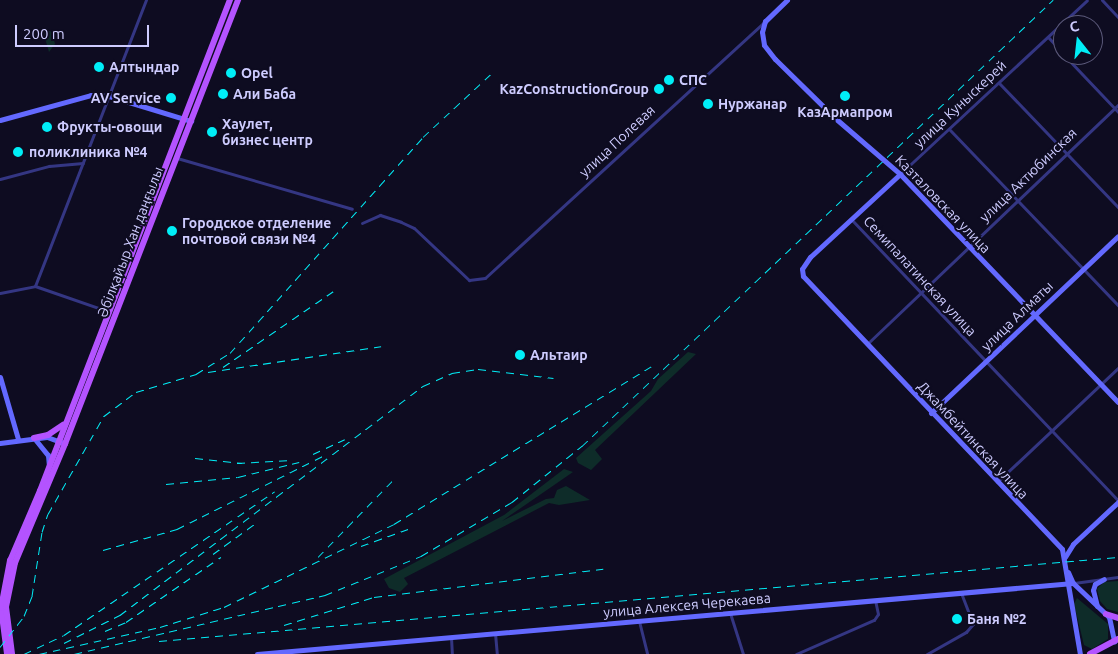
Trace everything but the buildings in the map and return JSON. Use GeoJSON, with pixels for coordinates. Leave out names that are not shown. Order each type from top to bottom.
{"type":"FeatureCollection","features":[{"type":"Feature","properties":{"kind":"main road","name":"Әбілқайыр Хан даңғылы"},"geometry":{"type":"LineString","coordinates":[[43,492],[49,466],[64,424],[230,0]]}},
{"type":"Feature","properties":{"kind":"main road","name":"Әбілқайыр Хан даңғылы"},"geometry":{"type":"LineString","coordinates":[[43,492],[65,444],[238,0]]}},
{"type":"Feature","properties":{"kind":"main road"},"geometry":{"type":"LineString","coordinates":[[34,438],[48,434],[64,424]]}},
{"type":"Feature","properties":{"kind":"main road"},"geometry":{"type":"LineString","coordinates":[[7,654],[2,621],[4,584],[10,561],[43,492]]}},
{"type":"Feature","properties":{"kind":"main road"},"geometry":{"type":"LineString","coordinates":[[12,654],[6,621],[9,585],[15,562],[43,492]]}},
{"type":"Feature","properties":{"kind":"main road"},"geometry":{"type":"LineString","coordinates":[[1106,614],[1118,618]]}},
{"type":"Feature","properties":{"kind":"main road"},"geometry":{"type":"LineString","coordinates":[[1090,654],[1116,640]]}},
{"type":"Feature","properties":{"kind":"street"},"geometry":{"type":"LineString","coordinates":[[35,286],[146,0]]}},
{"type":"Feature","properties":{"kind":"street"},"geometry":{"type":"LineString","coordinates":[[765,22],[787,0]]}},
{"type":"Feature","properties":{"kind":"street","name":"улица Куныскерей"},"geometry":{"type":"LineString","coordinates":[[804,264],[950,130],[1087,0]]}},
{"type":"Feature","properties":{"kind":"street"},"geometry":{"type":"LineString","coordinates":[[1102,0],[1118,16]]}},
{"type":"Feature","properties":{"kind":"street","name":"Казталовская улица"},"geometry":{"type":"LineString","coordinates":[[765,22],[762,38],[775,59],[835,118],[866,141],[900,174],[1036,314],[1118,402]]}},
{"type":"Feature","properties":{"kind":"street","name":"улица Полевая"},"geometry":{"type":"LineString","coordinates":[[362,223],[380,215],[401,222],[414,228],[469,280],[485,278],[765,22]]}},
{"type":"Feature","properties":{"kind":"street"},"geometry":{"type":"LineString","coordinates":[[1048,37],[1053,42]]}},
{"type":"Feature","properties":{"kind":"street"},"geometry":{"type":"LineString","coordinates":[[1075,65],[1116,107],[1118,112]]}},
{"type":"Feature","properties":{"kind":"street"},"geometry":{"type":"LineString","coordinates":[[999,83],[1118,207]]}},
{"type":"Feature","properties":{"kind":"street"},"geometry":{"type":"LineString","coordinates":[[0,120],[73,98],[92,95],[109,96],[191,121]]}},
{"type":"Feature","properties":{"kind":"street","name":"улица Актюбинская"},"geometry":{"type":"LineString","coordinates":[[866,344],[1116,107]]}},
{"type":"Feature","properties":{"kind":"street"},"geometry":{"type":"LineString","coordinates":[[950,130],[1118,305]]}},
{"type":"Feature","properties":{"kind":"street"},"geometry":{"type":"LineString","coordinates":[[170,155],[352,208]]}},
{"type":"Feature","properties":{"kind":"street"},"geometry":{"type":"LineString","coordinates":[[0,179],[49,166],[83,163]]}},
{"type":"Feature","properties":{"kind":"street","name":"Семипалатинская улица"},"geometry":{"type":"LineString","coordinates":[[851,219],[919,294],[1052,430],[1118,501]]}},
{"type":"Feature","properties":{"kind":"street","name":"улица Алматы"},"geometry":{"type":"LineString","coordinates":[[931,413],[1118,236]]}},
{"type":"Feature","properties":{"kind":"street","name":"Джамбейтинская улица"},"geometry":{"type":"LineString","coordinates":[[804,264],[805,280],[1057,543],[1065,557],[1066,583],[1080,654]]}},
{"type":"Feature","properties":{"kind":"street"},"geometry":{"type":"LineString","coordinates":[[0,293],[35,286],[116,314]]}},
{"type":"Feature","properties":{"kind":"street"},"geometry":{"type":"LineString","coordinates":[[997,482],[1118,368]]}},
{"type":"Feature","properties":{"kind":"street"},"geometry":{"type":"LineString","coordinates":[[0,377],[18,439]]}},
{"type":"Feature","properties":{"kind":"street"},"geometry":{"type":"LineString","coordinates":[[0,443],[34,438],[58,441],[65,444]]}},
{"type":"Feature","properties":{"kind":"street"},"geometry":{"type":"LineString","coordinates":[[34,438],[48,455],[49,466]]}},
{"type":"Feature","properties":{"kind":"street"},"geometry":{"type":"LineString","coordinates":[[1065,557],[1073,544],[1118,501]]}},
{"type":"Feature","properties":{"kind":"street"},"geometry":{"type":"LineString","coordinates":[[1067,570],[1073,583],[1106,614],[1114,629],[1116,640]]}},
{"type":"Feature","properties":{"kind":"street","name":"улица Алексея Черекаева"},"geometry":{"type":"LineString","coordinates":[[257,654],[1073,583],[1118,577]]}},
{"type":"Feature","properties":{"kind":"street"},"geometry":{"type":"LineString","coordinates":[[1097,606],[1093,590],[1095,584],[1104,579]]}},
{"type":"Feature","properties":{"kind":"street"},"geometry":{"type":"LineString","coordinates":[[927,654],[966,632],[973,624],[960,593]]}},
{"type":"Feature","properties":{"kind":"street"},"geometry":{"type":"LineString","coordinates":[[796,654],[874,620],[878,614],[875,600]]}},
{"type":"Feature","properties":{"kind":"street"},"geometry":{"type":"LineString","coordinates":[[730,612],[742,654]]}},
{"type":"Feature","properties":{"kind":"street"},"geometry":{"type":"LineString","coordinates":[[639,620],[647,654]]}},
{"type":"Feature","properties":{"kind":"street"},"geometry":{"type":"LineString","coordinates":[[495,633],[497,654]]}},
{"type":"Feature","properties":{"kind":"street"},"geometry":{"type":"LineString","coordinates":[[450,637],[452,654]]}},
{"type":"Feature","properties":{"kind":"street"},"geometry":{"type":"LineString","coordinates":[[326,648],[328,654]]}},
{"type":"Feature","properties":{"kind":"green space"},"geometry":{"type":"Polygon","coordinates":[[[42,28],[52,32],[55,44],[49,52],[42,28]]]}},
{"type":"Feature","properties":{"kind":"green space"},"geometry":{"type":"Polygon","coordinates":[[[688,352],[696,354],[595,450],[602,459],[591,470],[578,463],[576,458],[651,391],[658,379],[688,352]]]}},
{"type":"Feature","properties":{"kind":"green space"},"geometry":{"type":"Polygon","coordinates":[[[564,469],[573,472],[502,521],[546,499],[554,498],[557,490],[566,486],[590,500],[559,505],[549,503],[404,578],[408,584],[400,592],[389,588],[384,579],[504,515],[564,469]]]}},
{"type":"Feature","properties":{"kind":"green space"},"geometry":{"type":"Polygon","coordinates":[[[1118,581],[1118,612],[1107,609],[1100,601],[1097,589],[1104,582],[1118,581]]]}},
{"type":"Feature","properties":{"kind":"green space"},"geometry":{"type":"Polygon","coordinates":[[[1077,598],[1108,624],[1108,639],[1092,649],[1084,645],[1074,604],[1077,598]]]}},
{"type":"Feature","properties":{"kind":"railway"},"geometry":{"type":"LineString","coordinates":[[74,654],[325,595],[421,556],[512,502],[582,446],[1053,0]]}},
{"type":"Feature","properties":{"kind":"railway"},"geometry":{"type":"LineString","coordinates":[[0,647],[24,616],[32,596],[42,532],[48,514],[104,416],[136,392],[196,374],[230,353],[423,137],[495,70]]}},
{"type":"Feature","properties":{"kind":"railway"},"geometry":{"type":"LineString","coordinates":[[223,367],[335,290]]}},
{"type":"Feature","properties":{"kind":"railway"},"geometry":{"type":"LineString","coordinates":[[208,372],[381,346]]}},
{"type":"Feature","properties":{"kind":"railway"},"geometry":{"type":"LineString","coordinates":[[39,654],[160,627],[224,607],[394,524],[655,364]]}},
{"type":"Feature","properties":{"kind":"railway"},"geometry":{"type":"LineString","coordinates":[[64,643],[120,615],[423,386],[452,373],[478,369],[553,378]]}},
{"type":"Feature","properties":{"kind":"railway"},"geometry":{"type":"LineString","coordinates":[[313,454],[345,439]]}},
{"type":"Feature","properties":{"kind":"railway"},"geometry":{"type":"LineString","coordinates":[[103,550],[177,529],[323,456]]}},
{"type":"Feature","properties":{"kind":"railway"},"geometry":{"type":"LineString","coordinates":[[195,458],[242,463]]}},
{"type":"Feature","properties":{"kind":"railway"},"geometry":{"type":"LineString","coordinates":[[237,463],[292,460]]}},
{"type":"Feature","properties":{"kind":"railway"},"geometry":{"type":"LineString","coordinates":[[166,484],[238,477],[299,462]]}},
{"type":"Feature","properties":{"kind":"railway"},"geometry":{"type":"LineString","coordinates":[[318,557],[395,478]]}},
{"type":"Feature","properties":{"kind":"railway"},"geometry":{"type":"LineString","coordinates":[[24,654],[64,635],[275,491]]}},
{"type":"Feature","properties":{"kind":"railway"},"geometry":{"type":"LineString","coordinates":[[213,554],[256,523]]}},
{"type":"Feature","properties":{"kind":"railway"},"geometry":{"type":"LineString","coordinates":[[361,546],[411,528]]}},
{"type":"Feature","properties":{"kind":"railway"},"geometry":{"type":"LineString","coordinates":[[105,631],[126,622],[221,557]]}},
{"type":"Feature","properties":{"kind":"railway"},"geometry":{"type":"LineString","coordinates":[[159,641],[1118,557]]}},
{"type":"Feature","properties":{"kind":"railway"},"geometry":{"type":"LineString","coordinates":[[284,625],[374,597],[603,569]]}},
{"type":"Feature","properties":{"kind":"place","name":"Алтындар"},"geometry":{"type":"Point","coordinates":[99,67]}},
{"type":"Feature","properties":{"kind":"place","name":"Opel"},"geometry":{"type":"Point","coordinates":[231,73]}},
{"type":"Feature","properties":{"kind":"place","name":"СПС"},"geometry":{"type":"Point","coordinates":[669,80]}},
{"type":"Feature","properties":{"kind":"place","name":"KazConstructionGroup"},"geometry":{"type":"Point","coordinates":[659,89]}},
{"type":"Feature","properties":{"kind":"place","name":"Али Баба"},"geometry":{"type":"Point","coordinates":[223,94]}},
{"type":"Feature","properties":{"kind":"place","name":"КазАрмапром"},"geometry":{"type":"Point","coordinates":[845,96]}},
{"type":"Feature","properties":{"kind":"place","name":"AV Service"},"geometry":{"type":"Point","coordinates":[171,98]}},
{"type":"Feature","properties":{"kind":"place","name":"Нуржанар"},"geometry":{"type":"Point","coordinates":[708,104]}},
{"type":"Feature","properties":{"kind":"place","name":"Фрукты-овощи"},"geometry":{"type":"Point","coordinates":[47,127]}},
{"type":"Feature","properties":{"kind":"place","name":"Хаулет, бизнес центр"},"geometry":{"type":"Point","coordinates":[212,132]}},
{"type":"Feature","properties":{"kind":"place","name":"поликлиника №4"},"geometry":{"type":"Point","coordinates":[18,152]}},
{"type":"Feature","properties":{"kind":"place","name":"Городское отделение почтовой связи №4"},"geometry":{"type":"Point","coordinates":[172,231]}},
{"type":"Feature","properties":{"kind":"place","name":"Альтаир"},"geometry":{"type":"Point","coordinates":[520,355]}},
{"type":"Feature","properties":{"kind":"place","name":"Баня №2"},"geometry":{"type":"Point","coordinates":[957,619]}}]}
